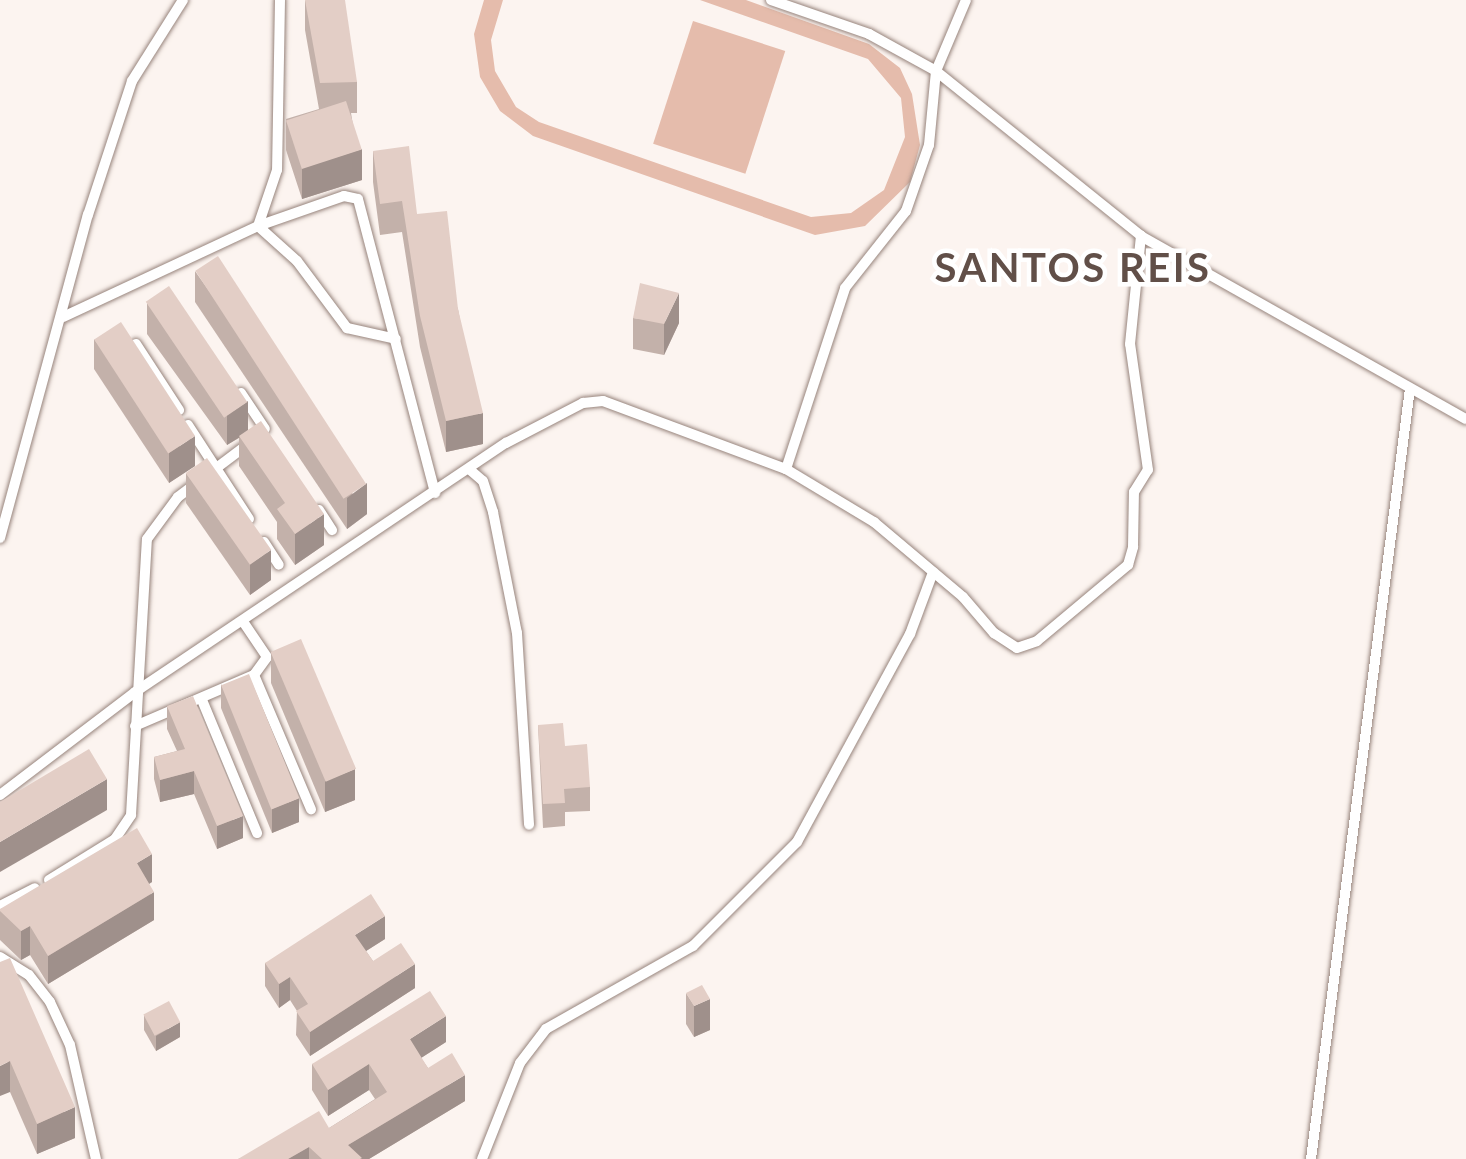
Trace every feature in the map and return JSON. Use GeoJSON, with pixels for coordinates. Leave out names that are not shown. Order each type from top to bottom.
{"type":"FeatureCollection","features":[{"type":"Feature","properties":{"kind":"lane"},"geometry":{"type":"LineString","coordinates":[[0,538],[88,215],[132,81],[183,0]]}},
{"type":"Feature","properties":{"kind":"lane"},"geometry":{"type":"LineString","coordinates":[[258,226],[277,170],[280,0]]}},
{"type":"Feature","properties":{"kind":"lane"},"geometry":{"type":"LineString","coordinates":[[771,0],[869,34],[936,71],[1141,236],[1466,419]]}},
{"type":"Feature","properties":{"kind":"lane"},"geometry":{"type":"LineString","coordinates":[[786,469],[845,288],[906,211],[928,145],[936,71],[966,0]]}},
{"type":"Feature","properties":{"kind":"lane"},"geometry":{"type":"LineString","coordinates":[[62,317],[258,226],[344,196],[358,199],[435,493]]}},
{"type":"Feature","properties":{"kind":"lane"},"geometry":{"type":"LineString","coordinates":[[258,226],[296,261],[346,328],[396,339]]}},
{"type":"Feature","properties":{"kind":"lane"},"geometry":{"type":"LineString","coordinates":[[0,795],[135,692],[244,623],[469,469],[560,414],[602,402],[786,469],[874,522],[1017,648],[1038,642],[1128,565],[1134,492],[1148,470],[1130,344],[1141,236]]}},
{"type":"Feature","properties":{"kind":"lane"},"geometry":{"type":"LineString","coordinates":[[136,344],[279,565]]}},
{"type":"Feature","properties":{"kind":"lane"},"geometry":{"type":"LineString","coordinates":[[234,383],[278,447]]}},
{"type":"Feature","properties":{"kind":"lane"},"geometry":{"type":"LineString","coordinates":[[1311,1159],[1410,388]]}},
{"type":"Feature","properties":{"kind":"lane"},"geometry":{"type":"LineString","coordinates":[[0,906],[122,830],[131,815],[146,539],[178,497],[267,431]]}},
{"type":"Feature","properties":{"kind":"lane"},"geometry":{"type":"LineString","coordinates":[[469,469],[483,481],[517,632],[529,824]]}},
{"type":"Feature","properties":{"kind":"lane"},"geometry":{"type":"LineString","coordinates":[[310,497],[332,530]]}},
{"type":"Feature","properties":{"kind":"lane"},"geometry":{"type":"LineString","coordinates":[[482,1159],[520,1063],[546,1028],[693,946],[797,842],[910,634],[933,572]]}},
{"type":"Feature","properties":{"kind":"lane"},"geometry":{"type":"LineString","coordinates":[[135,726],[254,675],[268,657],[244,623]]}},
{"type":"Feature","properties":{"kind":"lane"},"geometry":{"type":"LineString","coordinates":[[254,675],[311,809]]}},
{"type":"Feature","properties":{"kind":"lane"},"geometry":{"type":"LineString","coordinates":[[202,700],[257,832]]}},
{"type":"Feature","properties":{"kind":"lane"},"geometry":{"type":"LineString","coordinates":[[0,956],[29,975],[50,1002],[70,1044],[96,1159]]}},
{"type":"Feature","properties":{"kind":"shaded area"},"geometry":{"type":"Polygon","coordinates":[[[484,0],[503,0],[491,40],[495,71],[516,107],[539,122],[811,217],[851,213],[884,190],[905,137],[901,98],[868,59],[700,0],[746,0],[869,44],[900,68],[912,94],[920,145],[910,182],[865,226],[815,235],[533,136],[500,111],[480,77],[474,34],[484,0]]]}},
{"type":"Feature","properties":{"kind":"shaded area"},"geometry":{"type":"Polygon","coordinates":[[[693,21],[785,51],[745,174],[653,144],[693,21]]]}},
{"type":"Feature","properties":{"kind":"building"},"geometry":{"type":"Polygon","coordinates":[[[305,0],[345,0],[357,82],[320,83],[305,0]]]}},
{"type":"Feature","properties":{"kind":"building"},"geometry":{"type":"Polygon","coordinates":[[[346,101],[362,150],[302,169],[286,120],[346,101]]]}},
{"type":"Feature","properties":{"kind":"building"},"geometry":{"type":"Polygon","coordinates":[[[409,146],[417,214],[447,211],[458,309],[483,413],[446,421],[420,316],[402,201],[380,204],[373,151],[409,146]]]}},
{"type":"Feature","properties":{"kind":"building"},"geometry":{"type":"Polygon","coordinates":[[[218,256],[366,484],[343,499],[195,271],[218,256]]]}},
{"type":"Feature","properties":{"kind":"building"},"geometry":{"type":"Polygon","coordinates":[[[640,283],[679,293],[664,324],[633,318],[640,283]]]}},
{"type":"Feature","properties":{"kind":"building"},"geometry":{"type":"Polygon","coordinates":[[[169,286],[247,402],[224,418],[146,302],[169,286]]]}},
{"type":"Feature","properties":{"kind":"building"},"geometry":{"type":"Polygon","coordinates":[[[121,322],[195,436],[168,453],[94,339],[121,322]]]}},
{"type":"Feature","properties":{"kind":"building"},"geometry":{"type":"Polygon","coordinates":[[[261,421],[324,514],[295,534],[277,509],[285,503],[239,436],[261,421]]]}},
{"type":"Feature","properties":{"kind":"building"},"geometry":{"type":"Polygon","coordinates":[[[207,458],[271,550],[250,565],[186,473],[207,458]]]}},
{"type":"Feature","properties":{"kind":"building"},"geometry":{"type":"Polygon","coordinates":[[[301,639],[356,769],[326,782],[271,652],[301,639]]]}},
{"type":"Feature","properties":{"kind":"building"},"geometry":{"type":"Polygon","coordinates":[[[249,674],[299,798],[271,809],[221,685],[249,674]]]}},
{"type":"Feature","properties":{"kind":"building"},"geometry":{"type":"Polygon","coordinates":[[[193,696],[243,816],[217,826],[194,771],[160,780],[154,757],[185,749],[167,706],[193,696]]]}},
{"type":"Feature","properties":{"kind":"building"},"geometry":{"type":"Polygon","coordinates":[[[563,723],[565,746],[587,744],[590,787],[564,789],[565,803],[543,804],[538,725],[563,723]]]}},
{"type":"Feature","properties":{"kind":"building"},"geometry":{"type":"Polygon","coordinates":[[[89,749],[107,779],[0,842],[0,802],[89,749]]]}},
{"type":"Feature","properties":{"kind":"building"},"geometry":{"type":"Polygon","coordinates":[[[137,828],[152,854],[137,863],[154,892],[48,956],[30,926],[21,931],[0,911],[0,909],[137,828]]]}},
{"type":"Feature","properties":{"kind":"building"},"geometry":{"type":"Polygon","coordinates":[[[371,894],[385,916],[355,935],[373,961],[401,943],[415,964],[310,1032],[296,1011],[308,1004],[290,977],[279,984],[265,963],[371,894]]]}},
{"type":"Feature","properties":{"kind":"building"},"geometry":{"type":"Polygon","coordinates":[[[10,958],[75,1107],[37,1124],[10,1061],[0,1066],[0,962],[10,958]]]}},
{"type":"Feature","properties":{"kind":"building"},"geometry":{"type":"Polygon","coordinates":[[[702,985],[710,999],[694,1006],[686,993],[702,985]]]}},
{"type":"Feature","properties":{"kind":"building"},"geometry":{"type":"Polygon","coordinates":[[[430,991],[446,1016],[410,1039],[428,1068],[452,1053],[465,1075],[348,1145],[360,1159],[322,1159],[309,1147],[288,1159],[238,1159],[319,1111],[329,1128],[387,1092],[369,1064],[328,1090],[312,1064],[430,991]]]}},
{"type":"Feature","properties":{"kind":"building"},"geometry":{"type":"Polygon","coordinates":[[[169,1001],[180,1022],[155,1036],[143,1015],[169,1001]]]}},
{"type":"Feature","properties":{"kind":"district","name":"SANTOS REIS"},"geometry":{"type":"Point","coordinates":[1073,267]}}]}
